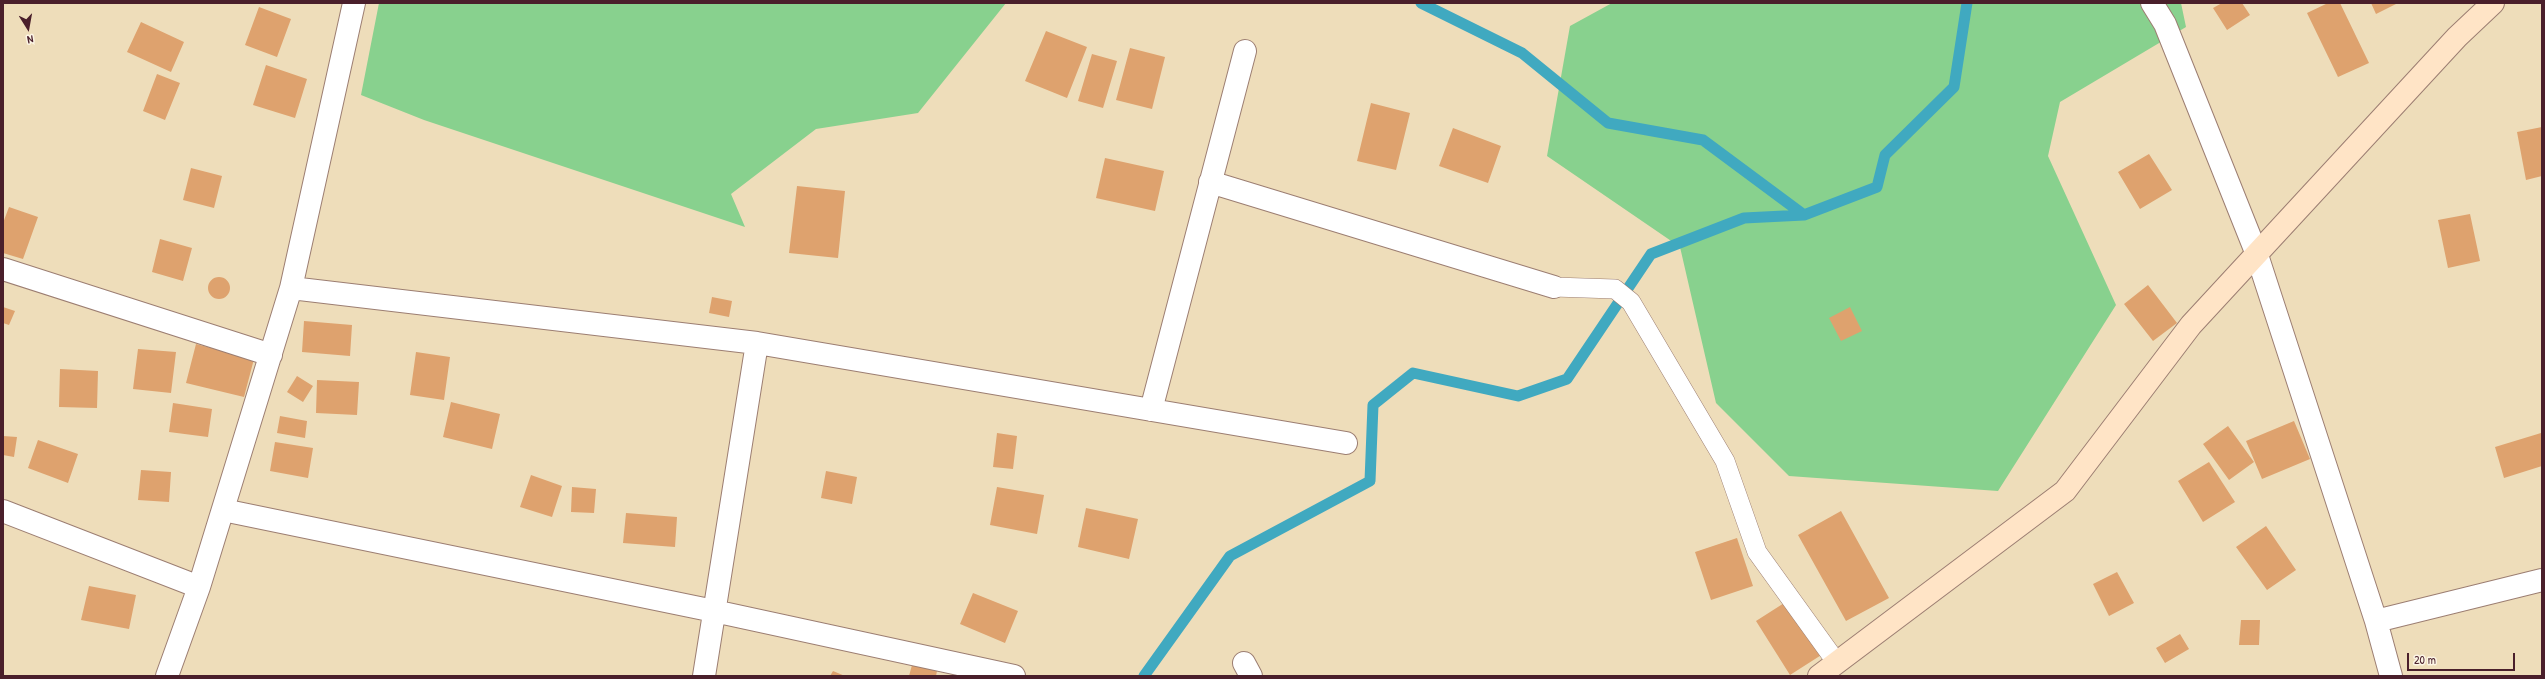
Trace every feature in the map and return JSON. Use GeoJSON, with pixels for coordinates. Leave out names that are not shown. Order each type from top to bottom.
{"type":"FeatureCollection","features":[{"type":"Feature","properties":{"kind":"street"},"geometry":{"type":"LineString","coordinates":[[167,676],[199,587],[291,288],[354,3]]}},
{"type":"Feature","properties":{"kind":"street"},"geometry":{"type":"LineString","coordinates":[[2152,3],[2165,24],[2256,252],[2376,621],[2391,676]]}},
{"type":"Feature","properties":{"kind":"street"},"geometry":{"type":"LineString","coordinates":[[1819,676],[2066,491],[2191,325],[2256,252],[2457,38],[2493,3]]}},
{"type":"Feature","properties":{"kind":"street"},"geometry":{"type":"LineString","coordinates":[[1151,410],[1245,51]]}},
{"type":"Feature","properties":{"kind":"street"},"geometry":{"type":"LineString","coordinates":[[1210,182],[1554,287]]}},
{"type":"Feature","properties":{"kind":"street"},"geometry":{"type":"LineString","coordinates":[[3,269],[271,355]]}},
{"type":"Feature","properties":{"kind":"street"},"geometry":{"type":"LineString","coordinates":[[291,288],[757,343],[1346,443]]}},
{"type":"Feature","properties":{"kind":"street"},"geometry":{"type":"LineString","coordinates":[[704,676],[757,343]]}},
{"type":"Feature","properties":{"kind":"street"},"geometry":{"type":"LineString","coordinates":[[223,510],[714,611],[1014,676]]}},
{"type":"Feature","properties":{"kind":"street"},"geometry":{"type":"LineString","coordinates":[[3,511],[199,587]]}},
{"type":"Feature","properties":{"kind":"street"},"geometry":{"type":"LineString","coordinates":[[2376,621],[2542,580]]}},
{"type":"Feature","properties":{"kind":"lane"},"geometry":{"type":"LineString","coordinates":[[1554,287],[1615,289],[1631,302],[1725,461],[1756,552],[1837,662]]}},
{"type":"Feature","properties":{"kind":"green space"},"geometry":{"type":"Polygon","coordinates":[[[379,3],[1006,3],[918,113],[816,129],[731,194],[745,227],[424,120],[361,95],[379,3]]]}},
{"type":"Feature","properties":{"kind":"green space"},"geometry":{"type":"Polygon","coordinates":[[[1612,3],[2181,3],[2186,27],[2060,102],[2048,156],[2116,305],[1998,491],[1789,476],[1716,403],[1680,247],[1547,156],[1570,26],[1612,3]]]}},
{"type":"Feature","properties":{"kind":"building"},"geometry":{"type":"Polygon","coordinates":[[[2222,3],[2242,3],[2250,15],[2227,30],[2213,8],[2222,3]]]}},
{"type":"Feature","properties":{"kind":"building"},"geometry":{"type":"Polygon","coordinates":[[[2328,3],[2340,3],[2369,63],[2338,77],[2307,13],[2328,3]]]}},
{"type":"Feature","properties":{"kind":"building"},"geometry":{"type":"Polygon","coordinates":[[[2371,3],[2398,3],[2376,14],[2371,3]]]}},
{"type":"Feature","properties":{"kind":"building"},"geometry":{"type":"Polygon","coordinates":[[[259,7],[291,19],[277,57],[245,45],[259,7]]]}},
{"type":"Feature","properties":{"kind":"building"},"geometry":{"type":"Polygon","coordinates":[[[141,22],[184,42],[171,72],[127,52],[141,22]]]}},
{"type":"Feature","properties":{"kind":"building"},"geometry":{"type":"Polygon","coordinates":[[[1046,31],[1087,47],[1067,98],[1025,81],[1046,31]]]}},
{"type":"Feature","properties":{"kind":"building"},"geometry":{"type":"Polygon","coordinates":[[[1130,48],[1165,57],[1152,109],[1116,100],[1130,48]]]}},
{"type":"Feature","properties":{"kind":"building"},"geometry":{"type":"Polygon","coordinates":[[[1092,54],[1117,61],[1103,108],[1078,101],[1092,54]]]}},
{"type":"Feature","properties":{"kind":"building"},"geometry":{"type":"Polygon","coordinates":[[[266,65],[307,79],[295,118],[253,105],[266,65]]]}},
{"type":"Feature","properties":{"kind":"building"},"geometry":{"type":"Polygon","coordinates":[[[157,74],[180,83],[165,120],[143,111],[157,74]]]}},
{"type":"Feature","properties":{"kind":"building"},"geometry":{"type":"Polygon","coordinates":[[[1371,103],[1410,113],[1396,170],[1357,161],[1371,103]]]}},
{"type":"Feature","properties":{"kind":"building"},"geometry":{"type":"Polygon","coordinates":[[[2542,127],[2542,176],[2526,180],[2517,132],[2542,127]]]}},
{"type":"Feature","properties":{"kind":"building"},"geometry":{"type":"Polygon","coordinates":[[[1453,128],[1501,146],[1488,183],[1439,166],[1453,128]]]}},
{"type":"Feature","properties":{"kind":"building"},"geometry":{"type":"Polygon","coordinates":[[[2149,154],[2172,190],[2140,209],[2118,172],[2149,154]]]}},
{"type":"Feature","properties":{"kind":"building"},"geometry":{"type":"Polygon","coordinates":[[[1105,158],[1164,171],[1155,211],[1096,198],[1105,158]]]}},
{"type":"Feature","properties":{"kind":"building"},"geometry":{"type":"Polygon","coordinates":[[[191,168],[222,176],[214,208],[183,200],[191,168]]]}},
{"type":"Feature","properties":{"kind":"building"},"geometry":{"type":"Polygon","coordinates":[[[797,186],[845,191],[838,258],[789,253],[797,186]]]}},
{"type":"Feature","properties":{"kind":"building"},"geometry":{"type":"Polygon","coordinates":[[[9,207],[38,217],[23,259],[3,253],[3,223],[9,207]]]}},
{"type":"Feature","properties":{"kind":"building"},"geometry":{"type":"Polygon","coordinates":[[[2470,214],[2480,261],[2448,268],[2438,220],[2470,214]]]}},
{"type":"Feature","properties":{"kind":"building"},"geometry":{"type":"Polygon","coordinates":[[[160,239],[192,248],[183,281],[152,272],[160,239]]]}},
{"type":"Feature","properties":{"kind":"building"},"geometry":{"type":"Polygon","coordinates":[[[219,277],[227,280],[230,288],[227,296],[219,299],[211,296],[208,288],[211,280],[219,277]]]}},
{"type":"Feature","properties":{"kind":"building"},"geometry":{"type":"Polygon","coordinates":[[[2148,285],[2177,323],[2153,341],[2124,304],[2148,285]]]}},
{"type":"Feature","properties":{"kind":"building"},"geometry":{"type":"Polygon","coordinates":[[[712,297],[732,301],[729,317],[709,313],[712,297]]]}},
{"type":"Feature","properties":{"kind":"building"},"geometry":{"type":"Polygon","coordinates":[[[3,307],[15,311],[9,325],[3,323],[3,307]]]}},
{"type":"Feature","properties":{"kind":"building"},"geometry":{"type":"Polygon","coordinates":[[[1850,307],[1862,331],[1841,341],[1829,318],[1850,307]]]}},
{"type":"Feature","properties":{"kind":"building"},"geometry":{"type":"Polygon","coordinates":[[[304,321],[352,325],[350,356],[302,352],[304,321]]]}},
{"type":"Feature","properties":{"kind":"building"},"geometry":{"type":"Polygon","coordinates":[[[196,344],[254,359],[244,397],[186,383],[196,344]]]}},
{"type":"Feature","properties":{"kind":"building"},"geometry":{"type":"Polygon","coordinates":[[[138,349],[176,352],[171,393],[133,389],[138,349]]]}},
{"type":"Feature","properties":{"kind":"building"},"geometry":{"type":"Polygon","coordinates":[[[416,352],[450,357],[444,400],[410,395],[416,352]]]}},
{"type":"Feature","properties":{"kind":"building"},"geometry":{"type":"Polygon","coordinates":[[[60,369],[98,371],[97,408],[59,407],[60,369]]]}},
{"type":"Feature","properties":{"kind":"building"},"geometry":{"type":"Polygon","coordinates":[[[297,376],[313,386],[303,402],[287,392],[297,376]]]}},
{"type":"Feature","properties":{"kind":"building"},"geometry":{"type":"Polygon","coordinates":[[[317,380],[359,382],[357,415],[316,413],[317,380]]]}},
{"type":"Feature","properties":{"kind":"building"},"geometry":{"type":"Polygon","coordinates":[[[451,402],[500,414],[492,449],[443,437],[451,402]]]}},
{"type":"Feature","properties":{"kind":"building"},"geometry":{"type":"Polygon","coordinates":[[[173,403],[212,409],[208,437],[169,432],[173,403]]]}},
{"type":"Feature","properties":{"kind":"building"},"geometry":{"type":"Polygon","coordinates":[[[280,416],[307,421],[305,438],[277,433],[280,416]]]}},
{"type":"Feature","properties":{"kind":"building"},"geometry":{"type":"Polygon","coordinates":[[[2294,421],[2310,459],[2262,479],[2246,441],[2294,421]]]}},
{"type":"Feature","properties":{"kind":"building"},"geometry":{"type":"Polygon","coordinates":[[[2228,426],[2254,462],[2229,480],[2203,444],[2228,426]]]}},
{"type":"Feature","properties":{"kind":"building"},"geometry":{"type":"Polygon","coordinates":[[[997,433],[1017,436],[1013,469],[993,467],[997,433]]]}},
{"type":"Feature","properties":{"kind":"building"},"geometry":{"type":"Polygon","coordinates":[[[2541,433],[2542,466],[2504,478],[2495,447],[2541,433]]]}},
{"type":"Feature","properties":{"kind":"building"},"geometry":{"type":"Polygon","coordinates":[[[3,436],[17,437],[14,457],[3,455],[3,436]]]}},
{"type":"Feature","properties":{"kind":"building"},"geometry":{"type":"Polygon","coordinates":[[[38,440],[78,454],[68,483],[28,468],[38,440]]]}},
{"type":"Feature","properties":{"kind":"building"},"geometry":{"type":"Polygon","coordinates":[[[275,442],[313,448],[308,478],[270,471],[275,442]]]}},
{"type":"Feature","properties":{"kind":"building"},"geometry":{"type":"Polygon","coordinates":[[[2209,462],[2235,502],[2203,522],[2178,481],[2209,462]]]}},
{"type":"Feature","properties":{"kind":"building"},"geometry":{"type":"Polygon","coordinates":[[[141,470],[171,472],[169,502],[138,500],[141,470]]]}},
{"type":"Feature","properties":{"kind":"building"},"geometry":{"type":"Polygon","coordinates":[[[826,471],[857,477],[852,504],[821,498],[826,471]]]}},
{"type":"Feature","properties":{"kind":"building"},"geometry":{"type":"Polygon","coordinates":[[[531,475],[562,486],[552,517],[520,507],[531,475]]]}},
{"type":"Feature","properties":{"kind":"building"},"geometry":{"type":"Polygon","coordinates":[[[572,487],[596,489],[594,513],[571,512],[572,487]]]}},
{"type":"Feature","properties":{"kind":"building"},"geometry":{"type":"Polygon","coordinates":[[[997,487],[1044,495],[1037,534],[990,525],[997,487]]]}},
{"type":"Feature","properties":{"kind":"building"},"geometry":{"type":"Polygon","coordinates":[[[1086,508],[1138,519],[1129,559],[1078,547],[1086,508]]]}},
{"type":"Feature","properties":{"kind":"building"},"geometry":{"type":"Polygon","coordinates":[[[1841,511],[1889,598],[1846,621],[1798,535],[1841,511]]]}},
{"type":"Feature","properties":{"kind":"building"},"geometry":{"type":"Polygon","coordinates":[[[626,513],[677,517],[675,547],[623,543],[626,513]]]}},
{"type":"Feature","properties":{"kind":"building"},"geometry":{"type":"Polygon","coordinates":[[[2266,526],[2296,570],[2267,590],[2236,547],[2266,526]]]}},
{"type":"Feature","properties":{"kind":"building"},"geometry":{"type":"Polygon","coordinates":[[[1737,538],[1753,586],[1711,600],[1695,552],[1737,538]]]}},
{"type":"Feature","properties":{"kind":"building"},"geometry":{"type":"Polygon","coordinates":[[[2117,572],[2134,603],[2109,616],[2093,584],[2117,572]]]}},
{"type":"Feature","properties":{"kind":"building"},"geometry":{"type":"Polygon","coordinates":[[[89,586],[136,595],[129,629],[81,620],[89,586]]]}},
{"type":"Feature","properties":{"kind":"building"},"geometry":{"type":"Polygon","coordinates":[[[973,593],[1018,611],[1005,643],[960,624],[973,593]]]}},
{"type":"Feature","properties":{"kind":"building"},"geometry":{"type":"Polygon","coordinates":[[[1792,598],[1826,652],[1790,675],[1756,621],[1792,598]]]}},
{"type":"Feature","properties":{"kind":"building"},"geometry":{"type":"Polygon","coordinates":[[[2241,620],[2260,620],[2259,645],[2239,645],[2241,620]]]}},
{"type":"Feature","properties":{"kind":"building"},"geometry":{"type":"Polygon","coordinates":[[[2180,634],[2189,649],[2165,663],[2156,648],[2180,634]]]}},
{"type":"Feature","properties":{"kind":"building"},"geometry":{"type":"Polygon","coordinates":[[[912,665],[937,671],[936,676],[909,676],[912,665]]]}},
{"type":"Feature","properties":{"kind":"building"},"geometry":{"type":"Polygon","coordinates":[[[833,671],[845,676],[830,676],[833,671]]]}},
{"type":"Feature","properties":{"kind":"waterway"},"geometry":{"type":"LineString","coordinates":[[1421,3],[1522,53],[1608,123],[1703,140],[1804,215]]}},
{"type":"Feature","properties":{"kind":"waterway"},"geometry":{"type":"LineString","coordinates":[[1144,676],[1230,556],[1370,481],[1373,405],[1413,373],[1518,396],[1567,379],[1651,254],[1744,218],[1804,215],[1877,187],[1885,155],[1954,87],[1967,3]]}}]}
